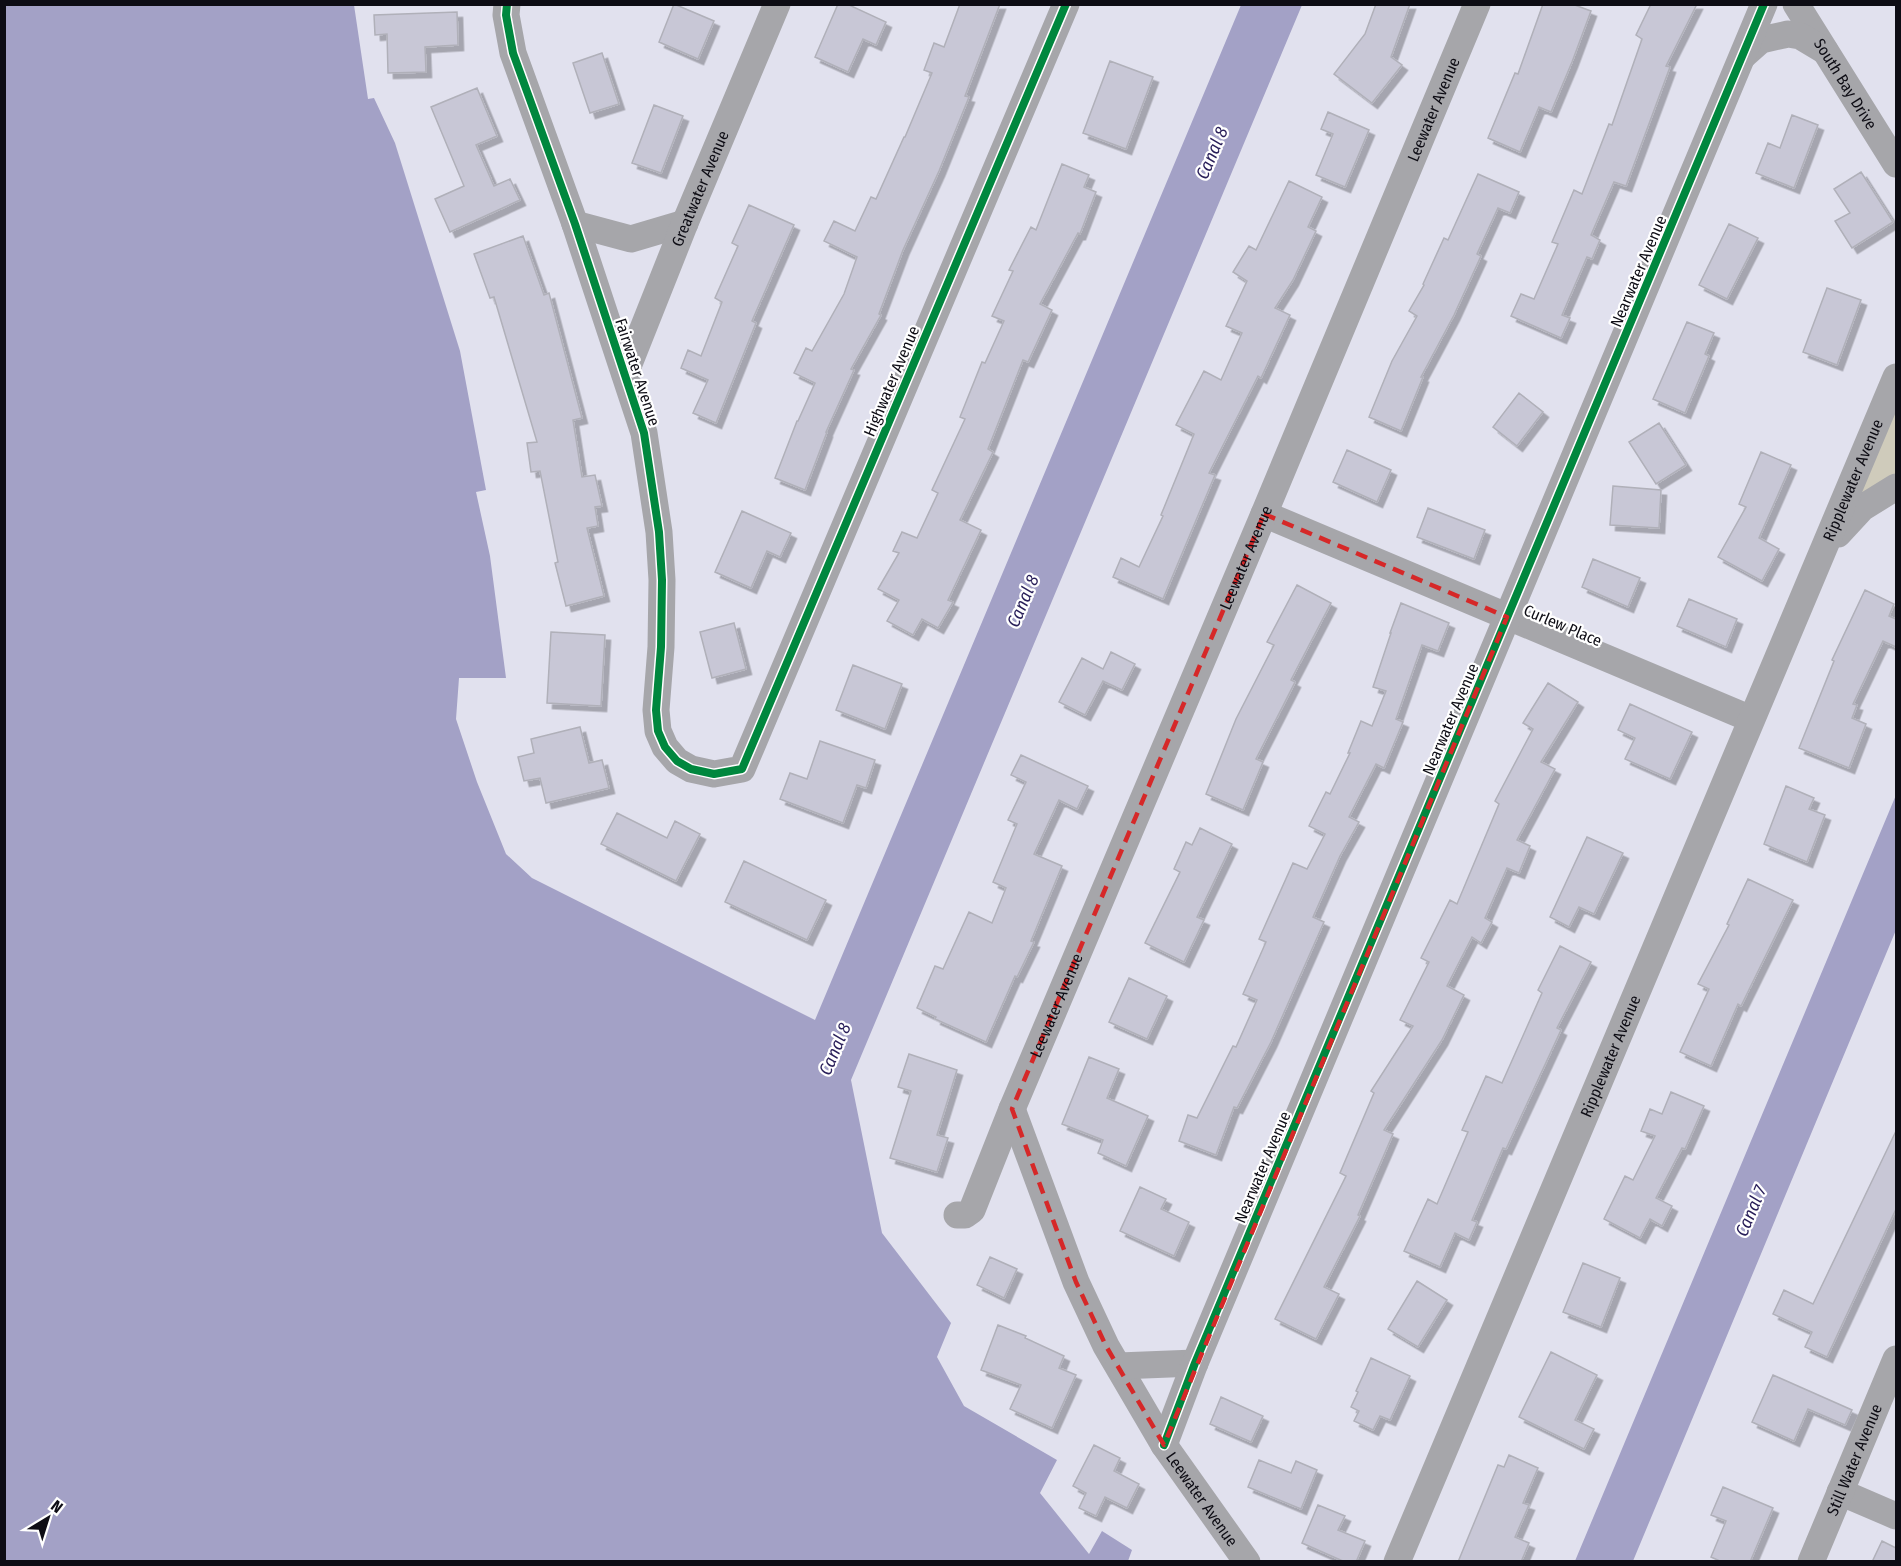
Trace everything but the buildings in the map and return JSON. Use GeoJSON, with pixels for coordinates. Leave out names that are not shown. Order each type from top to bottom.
{"type":"FeatureCollection","features":[{"type":"Feature","properties":{"kind":"street","name":"Fairwater Avenue"},"geometry":{"type":"LineString","coordinates":[[507,4],[513,53],[575,225],[644,434],[658,532],[662,591],[661,647],[656,710],[658,731],[665,747],[677,761],[691,769],[714,774],[742,769]]}},
{"type":"Feature","properties":{"kind":"street","name":"Greatwater Avenue"},"geometry":{"type":"LineString","coordinates":[[625,374],[685,223],[777,4]]}},
{"type":"Feature","properties":{"kind":"street","name":"Highwater Avenue"},"geometry":{"type":"LineString","coordinates":[[742,769],[1066,4]]}},
{"type":"Feature","properties":{"kind":"street","name":"Leewater Avenue"},"geometry":{"type":"LineString","coordinates":[[957,1215],[965,1215],[972,1210],[1012,1109],[1477,4]]}},
{"type":"Feature","properties":{"kind":"street","name":"Nearwater Avenue"},"geometry":{"type":"LineString","coordinates":[[1164,1445],[1195,1364],[1764,4]]}},
{"type":"Feature","properties":{"kind":"street","name":"South Bay Drive"},"geometry":{"type":"LineString","coordinates":[[1796,4],[1896,164]]}},
{"type":"Feature","properties":{"kind":"street"},"geometry":{"type":"LineString","coordinates":[[1743,56],[1761,40],[1788,34],[1800,36],[1825,51]]}},
{"type":"Feature","properties":{"kind":"street"},"geometry":{"type":"LineString","coordinates":[[575,225],[631,239],[685,223]]}},
{"type":"Feature","properties":{"kind":"street","name":"Ripplewater Avenue"},"geometry":{"type":"LineString","coordinates":[[1397,1562],[1896,376]]}},
{"type":"Feature","properties":{"kind":"street","name":"Ripplewater Avenue"},"geometry":{"type":"LineString","coordinates":[[1823,550],[1862,508],[1896,487]]}},
{"type":"Feature","properties":{"kind":"street","name":"Curlew Place"},"geometry":{"type":"LineString","coordinates":[[1264,514],[1751,719]]}},
{"type":"Feature","properties":{"kind":"street","name":"Leewater Avenue"},"geometry":{"type":"LineString","coordinates":[[1012,1109],[1076,1282],[1106,1346],[1164,1445],[1247,1562]]}},
{"type":"Feature","properties":{"kind":"street","name":"Still Water Avenue"},"geometry":{"type":"LineString","coordinates":[[1811,1562],[1896,1359]]}},
{"type":"Feature","properties":{"kind":"street"},"geometry":{"type":"LineString","coordinates":[[1119,1366],[1195,1364]]}},
{"type":"Feature","properties":{"kind":"street"},"geometry":{"type":"LineString","coordinates":[[1840,1492],[1896,1516]]}},
{"type":"Feature","properties":{"kind":"highlighted area"},"geometry":{"type":"Polygon","coordinates":[[[1264,514],[1507,617],[1164,1445],[1106,1346],[1076,1282],[1012,1109],[1264,514]]]}},
{"type":"Feature","properties":{"kind":"shaded area"},"geometry":{"type":"Polygon","coordinates":[[[1896,386],[1896,483],[1835,532],[1896,386]]]}},
{"type":"Feature","properties":{"kind":"water","name":"Canal 8"},"geometry":{"type":"Polygon","coordinates":[[[5,4],[354,5],[368,99],[374,98],[395,143],[460,351],[486,490],[476,492],[490,556],[506,678],[459,678],[456,719],[477,782],[506,854],[532,878],[815,1020],[1241,5],[1302,5],[851,1080],[882,1233],[951,1323],[937,1357],[964,1406],[1057,1460],[1040,1493],[1089,1554],[1102,1531],[1132,1550],[1128,1561],[5,1561],[5,4]]]}},
{"type":"Feature","properties":{"kind":"water","name":"Canal 7"},"geometry":{"type":"Polygon","coordinates":[[[1896,795],[1896,930],[1633,1561],[1575,1561],[1896,795]]]}},
{"type":"Feature","properties":{"kind":"cycle path"},"geometry":{"type":"LineString","coordinates":[[507,4],[506,15],[513,53],[575,224],[644,433],[659,532],[662,580],[661,647],[656,710],[658,731],[665,747],[677,761],[691,769],[714,774],[742,769],[1066,4]]}},
{"type":"Feature","properties":{"kind":"cycle path"},"geometry":{"type":"LineString","coordinates":[[1164,1445],[1195,1363],[1764,4]]}}]}
